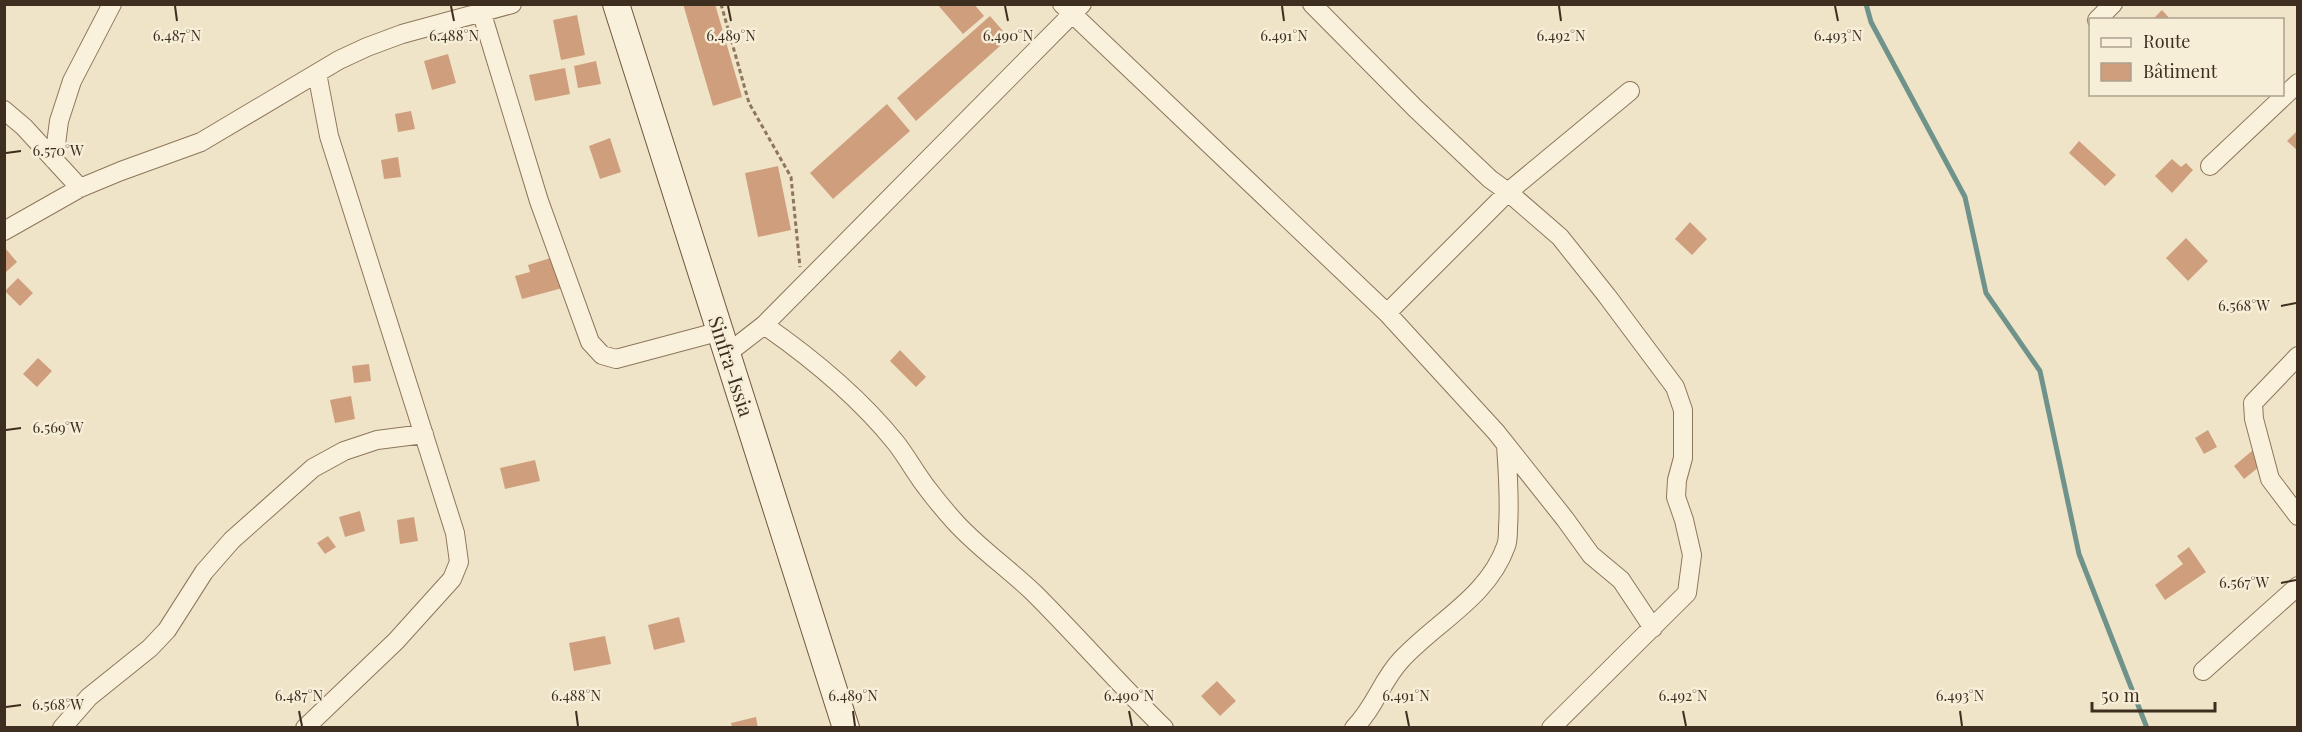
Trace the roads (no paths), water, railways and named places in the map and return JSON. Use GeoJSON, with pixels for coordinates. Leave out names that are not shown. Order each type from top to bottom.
{"type":"FeatureCollection","features":[{"type":"Feature","properties":{"kind":"main road","name":"Sinfra-Issia"},"geometry":{"type":"LineString","coordinates":[[616,4],[846,728]]}},
{"type":"Feature","properties":{"kind":"street"},"geometry":{"type":"LineString","coordinates":[[54,160],[60,121],[72,81],[112,4]]}},
{"type":"Feature","properties":{"kind":"street"},"geometry":{"type":"LineString","coordinates":[[4,231],[80,188],[201,142],[367,47],[481,9],[512,4]]}},
{"type":"Feature","properties":{"kind":"street"},"geometry":{"type":"LineString","coordinates":[[1312,4],[1340,35],[1490,179],[1560,237],[1675,387],[1683,410],[1683,458],[1677,480],[1676,497],[1692,555],[1687,593],[1551,728]]}},
{"type":"Feature","properties":{"kind":"street"},"geometry":{"type":"LineString","coordinates":[[2099,18],[2113,4]]}},
{"type":"Feature","properties":{"kind":"street"},"geometry":{"type":"LineString","coordinates":[[481,9],[539,201],[590,342],[602,355],[616,359],[724,342],[764,325],[1072,8],[1387,313],[1506,445],[1566,519],[1591,555],[1621,580],[1653,628]]}},
{"type":"Feature","properties":{"kind":"street"},"geometry":{"type":"LineString","coordinates":[[305,728],[396,641],[452,579],[459,562],[455,533],[329,136],[317,74]]}},
{"type":"Feature","properties":{"kind":"street"},"geometry":{"type":"LineString","coordinates":[[2210,166],[2298,83]]}},
{"type":"Feature","properties":{"kind":"street"},"geometry":{"type":"LineString","coordinates":[[1387,313],[1508,192],[1630,91]]}},
{"type":"Feature","properties":{"kind":"street"},"geometry":{"type":"LineString","coordinates":[[4,110],[24,127],[80,188]]}},
{"type":"Feature","properties":{"kind":"street"},"geometry":{"type":"LineString","coordinates":[[764,325],[809,356],[866,409],[898,445],[927,489],[957,524],[992,558],[1024,584],[1081,640],[1164,728]]}},
{"type":"Feature","properties":{"kind":"street"},"geometry":{"type":"LineString","coordinates":[[2298,356],[2253,403],[2254,419],[2270,479],[2298,516]]}},
{"type":"Feature","properties":{"kind":"street"},"geometry":{"type":"LineString","coordinates":[[62,728],[89,697],[150,648],[167,630],[204,572],[232,540],[313,468],[344,451],[377,440],[424,434]]}},
{"type":"Feature","properties":{"kind":"street"},"geometry":{"type":"LineString","coordinates":[[1354,728],[1365,717],[1395,666],[1418,641],[1448,618],[1486,583],[1507,545],[1510,501],[1506,445]]}},
{"type":"Feature","properties":{"kind":"street"},"geometry":{"type":"LineString","coordinates":[[2203,671],[2298,586]]}},
{"type":"Feature","properties":{"kind":"waterway"},"geometry":{"type":"LineString","coordinates":[[1866,4],[1871,22],[1965,197],[1986,293],[2040,371],[2079,554],[2147,728]]}}]}
